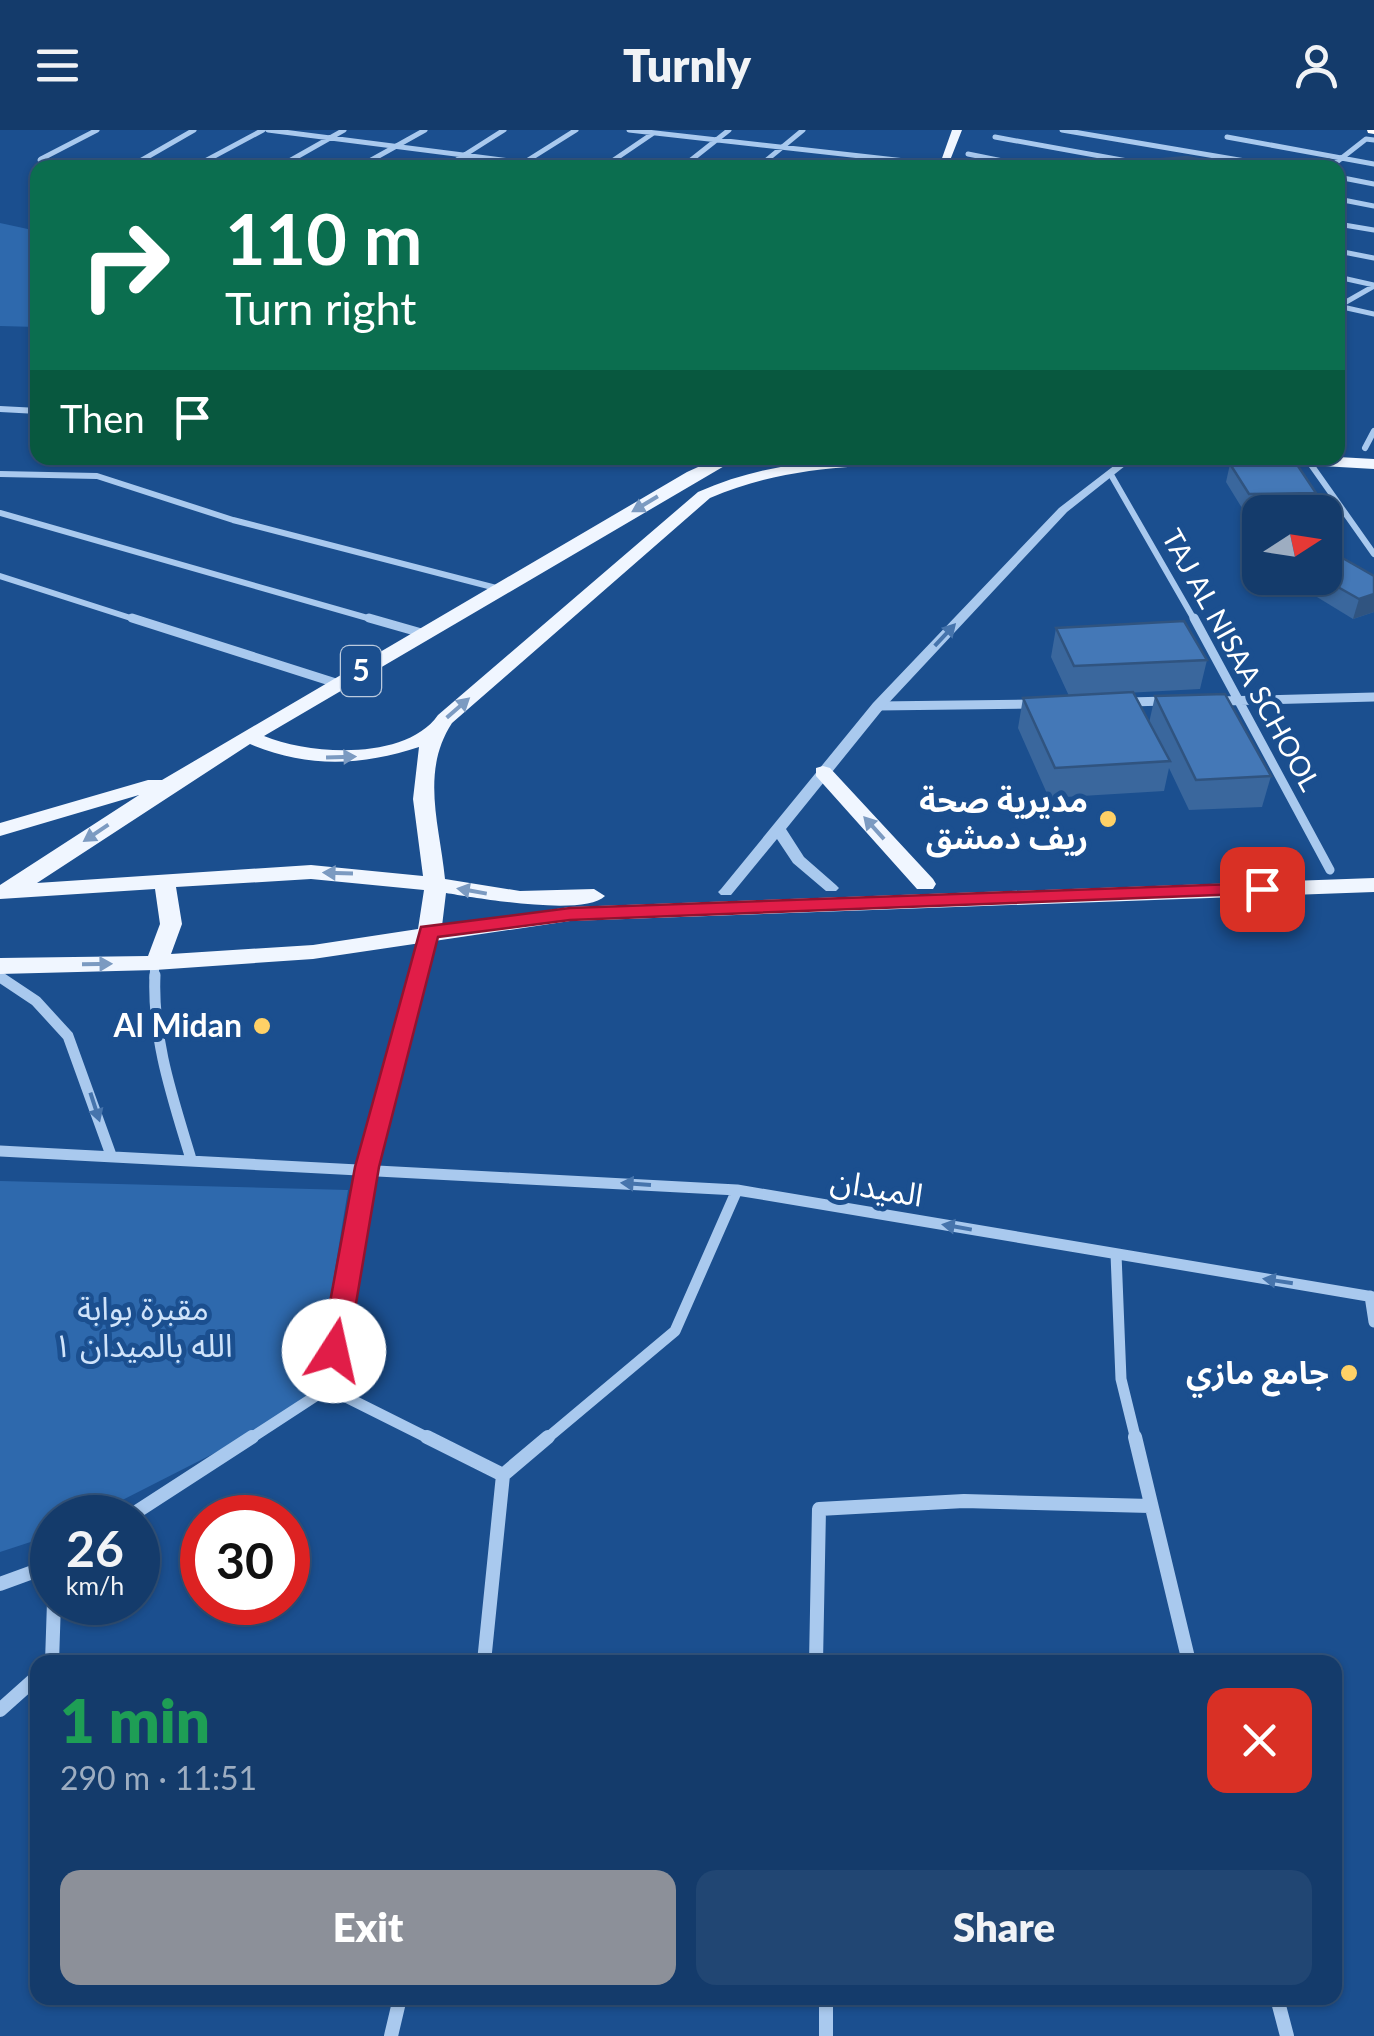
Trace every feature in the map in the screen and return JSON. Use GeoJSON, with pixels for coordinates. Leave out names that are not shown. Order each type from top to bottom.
{"type":"FeatureCollection","features":[{"type":"Feature","properties":{"kind":"main road"},"geometry":{"type":"LineString","coordinates":[[947,160],[956,130]]}},
{"type":"Feature","properties":{"kind":"main road"},"geometry":{"type":"LineString","coordinates":[[1345,462],[1374,464]]}},
{"type":"Feature","properties":{"kind":"main road","name":"5"},"geometry":{"type":"LineString","coordinates":[[3,894],[188,772],[714,465]]}},
{"type":"Feature","properties":{"kind":"main road"},"geometry":{"type":"LineString","coordinates":[[250,737],[273,749],[336,758],[371,755],[431,735],[704,496],[730,482],[800,465]]}},
{"type":"Feature","properties":{"kind":"main road"},"geometry":{"type":"LineString","coordinates":[[429,932],[435,884],[422,788],[431,735]]}},
{"type":"Feature","properties":{"kind":"main road"},"geometry":{"type":"LineString","coordinates":[[0,830],[188,772]]}},
{"type":"Feature","properties":{"kind":"main road"},"geometry":{"type":"LineString","coordinates":[[823,772],[925,884]]}},
{"type":"Feature","properties":{"kind":"main road"},"geometry":{"type":"LineString","coordinates":[[435,884],[520,898],[1374,869]]}},
{"type":"Feature","properties":{"kind":"main road","name":"5"},"geometry":{"type":"LineString","coordinates":[[3,894],[312,872],[435,884]]}},
{"type":"Feature","properties":{"kind":"main road"},"geometry":{"type":"LineString","coordinates":[[154,963],[171,931],[173,916],[163,882]]}},
{"type":"Feature","properties":{"kind":"main road"},"geometry":{"type":"LineString","coordinates":[[0,966],[154,963],[313,952],[570,914],[1374,885]]}},
{"type":"Feature","properties":{"kind":"street"},"geometry":{"type":"LineString","coordinates":[[40,160],[97,130]]}},
{"type":"Feature","properties":{"kind":"street"},"geometry":{"type":"LineString","coordinates":[[142,160],[194,130]]}},
{"type":"Feature","properties":{"kind":"street"},"geometry":{"type":"LineString","coordinates":[[207,160],[265,130],[498,160]]}},
{"type":"Feature","properties":{"kind":"street"},"geometry":{"type":"LineString","coordinates":[[290,160],[344,130]]}},
{"type":"Feature","properties":{"kind":"street"},"geometry":{"type":"LineString","coordinates":[[370,160],[425,130]]}},
{"type":"Feature","properties":{"kind":"street"},"geometry":{"type":"LineString","coordinates":[[457,160],[504,130]]}},
{"type":"Feature","properties":{"kind":"street"},"geometry":{"type":"LineString","coordinates":[[529,160],[576,130]]}},
{"type":"Feature","properties":{"kind":"street"},"geometry":{"type":"LineString","coordinates":[[630,130],[889,160]]}},
{"type":"Feature","properties":{"kind":"street"},"geometry":{"type":"LineString","coordinates":[[690,160],[729,130]]}},
{"type":"Feature","properties":{"kind":"street"},"geometry":{"type":"LineString","coordinates":[[766,160],[803,130]]}},
{"type":"Feature","properties":{"kind":"street"},"geometry":{"type":"LineString","coordinates":[[1062,130],[1239,160]]}},
{"type":"Feature","properties":{"kind":"street"},"geometry":{"type":"LineString","coordinates":[[1361,130],[1371,133]]}},
{"type":"Feature","properties":{"kind":"street"},"geometry":{"type":"LineString","coordinates":[[614,160],[655,132]]}},
{"type":"Feature","properties":{"kind":"street"},"geometry":{"type":"LineString","coordinates":[[1371,133],[1374,140]]}},
{"type":"Feature","properties":{"kind":"street"},"geometry":{"type":"LineString","coordinates":[[1339,160],[1371,133]]}},
{"type":"Feature","properties":{"kind":"street"},"geometry":{"type":"LineString","coordinates":[[995,137],[1122,160]]}},
{"type":"Feature","properties":{"kind":"street"},"geometry":{"type":"LineString","coordinates":[[1226,137],[1374,164]]}},
{"type":"Feature","properties":{"kind":"street"},"geometry":{"type":"LineString","coordinates":[[968,154],[998,160]]}},
{"type":"Feature","properties":{"kind":"street"},"geometry":{"type":"LineString","coordinates":[[1345,178],[1374,184]]}},
{"type":"Feature","properties":{"kind":"street"},"geometry":{"type":"LineString","coordinates":[[1345,200],[1374,206]]}},
{"type":"Feature","properties":{"kind":"street"},"geometry":{"type":"LineString","coordinates":[[1345,225],[1374,230]]}},
{"type":"Feature","properties":{"kind":"street"},"geometry":{"type":"LineString","coordinates":[[1345,252],[1374,258]]}},
{"type":"Feature","properties":{"kind":"street"},"geometry":{"type":"LineString","coordinates":[[1345,280],[1374,286]]}},
{"type":"Feature","properties":{"kind":"street"},"geometry":{"type":"LineString","coordinates":[[1345,302],[1374,286]]}},
{"type":"Feature","properties":{"kind":"street"},"geometry":{"type":"LineString","coordinates":[[1345,308],[1374,314]]}},
{"type":"Feature","properties":{"kind":"street"},"geometry":{"type":"LineString","coordinates":[[0,409],[30,411]]}},
{"type":"Feature","properties":{"kind":"street"},"geometry":{"type":"LineString","coordinates":[[1369,449],[1374,431]]}},
{"type":"Feature","properties":{"kind":"street"},"geometry":{"type":"LineString","coordinates":[[726,892],[878,706],[1063,510],[1121,465]]}},
{"type":"Feature","properties":{"kind":"street"},"geometry":{"type":"LineString","coordinates":[[1311,465],[1374,554]]}},
{"type":"Feature","properties":{"kind":"street","name":"TAJ AL NISAA SCHOOL"},"geometry":{"type":"LineString","coordinates":[[1110,473],[1241,700],[1330,870]]}},
{"type":"Feature","properties":{"kind":"street"},"geometry":{"type":"LineString","coordinates":[[0,474],[96,476],[233,520],[500,589]]}},
{"type":"Feature","properties":{"kind":"street"},"geometry":{"type":"LineString","coordinates":[[0,512],[425,634]]}},
{"type":"Feature","properties":{"kind":"street"},"geometry":{"type":"LineString","coordinates":[[0,576],[339,684]]}},
{"type":"Feature","properties":{"kind":"street"},"geometry":{"type":"LineString","coordinates":[[1203,701],[1374,696]]}},
{"type":"Feature","properties":{"kind":"street"},"geometry":{"type":"LineString","coordinates":[[1126,702],[1184,701]]}},
{"type":"Feature","properties":{"kind":"street"},"geometry":{"type":"LineString","coordinates":[[878,706],[1050,704]]}},
{"type":"Feature","properties":{"kind":"street"},"geometry":{"type":"LineString","coordinates":[[778,828],[798,860],[831,888]]}},
{"type":"Feature","properties":{"kind":"street"},"geometry":{"type":"LineString","coordinates":[[160,1497],[328,1388],[367,1167],[429,932]]}},
{"type":"Feature","properties":{"kind":"street"},"geometry":{"type":"LineString","coordinates":[[154,963],[156,1043],[191,1159]]}},
{"type":"Feature","properties":{"kind":"street"},"geometry":{"type":"LineString","coordinates":[[0,976],[36,1000],[68,1036],[111,1155]]}},
{"type":"Feature","properties":{"kind":"street","name":"الميدان"},"geometry":{"type":"LineString","coordinates":[[0,1150],[736,1190],[1372,1296]]}},
{"type":"Feature","properties":{"kind":"street"},"geometry":{"type":"LineString","coordinates":[[485,1655],[502,1475],[675,1331],[736,1190]]}},
{"type":"Feature","properties":{"kind":"street"},"geometry":{"type":"LineString","coordinates":[[1116,1254],[1121,1379],[1187,1655]]}},
{"type":"Feature","properties":{"kind":"street"},"geometry":{"type":"LineString","coordinates":[[1372,1296],[1374,1322]]}},
{"type":"Feature","properties":{"kind":"street"},"geometry":{"type":"LineString","coordinates":[[328,1388],[502,1475]]}},
{"type":"Feature","properties":{"kind":"street"},"geometry":{"type":"LineString","coordinates":[[816,1655],[819,1509],[964,1501],[1150,1506]]}},
{"type":"Feature","properties":{"kind":"street"},"geometry":{"type":"LineString","coordinates":[[0,1584],[30,1573]]}},
{"type":"Feature","properties":{"kind":"street"},"geometry":{"type":"LineString","coordinates":[[52,1655],[53,1625]]}},
{"type":"Feature","properties":{"kind":"street"},"geometry":{"type":"LineString","coordinates":[[0,1710],[30,1683]]}},
{"type":"Feature","properties":{"kind":"street"},"geometry":{"type":"LineString","coordinates":[[390,2036],[398,2005]]}},
{"type":"Feature","properties":{"kind":"street"},"geometry":{"type":"LineString","coordinates":[[826,2005],[826,2036]]}},
{"type":"Feature","properties":{"kind":"street"},"geometry":{"type":"LineString","coordinates":[[1279,2005],[1287,2036]]}},
{"type":"Feature","properties":{"kind":"green space"},"geometry":{"type":"Polygon","coordinates":[[[0,223],[30,229],[30,327],[0,326],[0,223]]]}},
{"type":"Feature","properties":{"kind":"green space","name":"مقبرة بوابة الله بالميدان ١"},"geometry":{"type":"Polygon","coordinates":[[[0,1181],[348,1190],[313,1403],[132,1495],[30,1495],[30,1542],[0,1552],[0,1181]]]}},
{"type":"Feature","properties":{"kind":"building"},"geometry":{"type":"Polygon","coordinates":[[[1187,157],[1203,160],[1150,160],[1187,157]]]}},
{"type":"Feature","properties":{"kind":"building"},"geometry":{"type":"Polygon","coordinates":[[[1231,465],[1297,465],[1316,493],[1249,494],[1231,465]]]}},
{"type":"Feature","properties":{"kind":"building"},"geometry":{"type":"Polygon","coordinates":[[[1342,558],[1374,576],[1374,594],[1359,599],[1342,589],[1342,558]]]}},
{"type":"Feature","properties":{"kind":"building"},"geometry":{"type":"Polygon","coordinates":[[[1184,621],[1207,660],[1074,666],[1056,628],[1184,621]]]}},
{"type":"Feature","properties":{"kind":"building"},"geometry":{"type":"Polygon","coordinates":[[[1133,692],[1170,761],[1055,768],[1023,698],[1133,692]]]}},
{"type":"Feature","properties":{"kind":"building"},"geometry":{"type":"Polygon","coordinates":[[[1225,694],[1271,776],[1196,780],[1155,696],[1225,694]]]}},
{"type":"Feature","properties":{"kind":"place","name":"مديرية صحة ريف دمشق"},"geometry":{"type":"Point","coordinates":[1108,819]}},
{"type":"Feature","properties":{"kind":"place","name":"Al Midan"},"geometry":{"type":"Point","coordinates":[262,1026]}},
{"type":"Feature","properties":{"kind":"place","name":"جامع مازي"},"geometry":{"type":"Point","coordinates":[1349,1373]}},
{"type":"Feature","properties":{"kind":"route"},"geometry":{"type":"LineString","coordinates":[[334,1351],[367,1167],[429,932],[570,914],[1262,889]]}}]}
